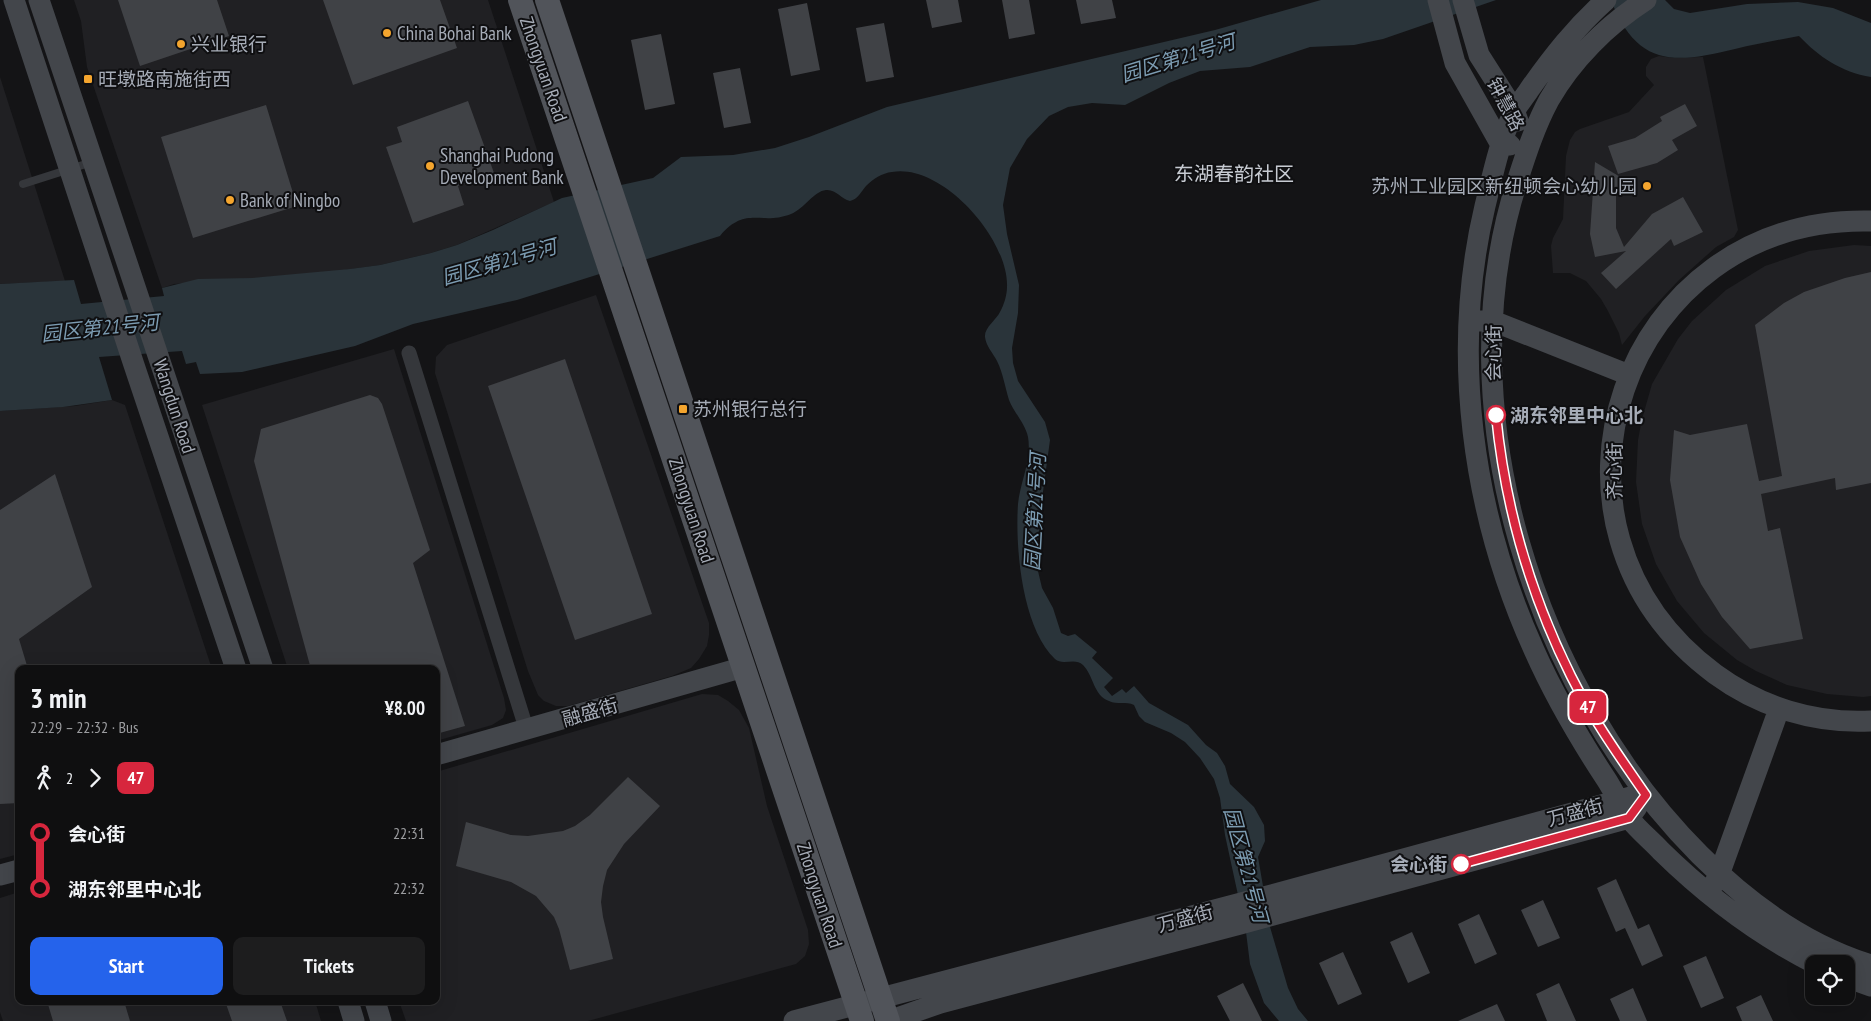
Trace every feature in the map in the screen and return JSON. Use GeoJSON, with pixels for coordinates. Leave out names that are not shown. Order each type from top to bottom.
{"type":"FeatureCollection","features":[{"type":"Feature","properties":{"kind":"main road","name":"Wangdun Road"},"geometry":{"type":"LineString","coordinates":[[14,0],[235,665]]}},
{"type":"Feature","properties":{"kind":"main road","name":"Wangdun Road"},"geometry":{"type":"LineString","coordinates":[[40,0],[262,665]]}},
{"type":"Feature","properties":{"kind":"main road","name":"Zhongyuan Road"},"geometry":{"type":"LineString","coordinates":[[520,0],[859,1013]]}},
{"type":"Feature","properties":{"kind":"main road","name":"Zhongyuan Road"},"geometry":{"type":"LineString","coordinates":[[547,0],[879,998],[889,1021]]}},
{"type":"Feature","properties":{"kind":"main road","name":"会心街"},"geometry":{"type":"LineString","coordinates":[[1606,0],[1558,48],[1514,110],[1500,142],[1479,233],[1469,320],[1468,361],[1478,468],[1493,533],[1520,617],[1551,685],[1629,818],[1708,894],[1780,945],[1805,958]]}},
{"type":"Feature","properties":{"kind":"main road","name":"会心街"},"geometry":{"type":"LineString","coordinates":[[1646,0],[1617,21],[1589,47],[1550,99],[1528,148],[1510,205],[1502,237],[1492,321],[1491,361],[1502,465],[1514,520],[1528,572],[1542,610],[1572,677],[1610,744],[1646,795],[1679,834],[1720,874],[1779,920],[1810,940],[1841,955],[1871,965]]}},
{"type":"Feature","properties":{"kind":"main road","name":"钟慧路"},"geometry":{"type":"LineString","coordinates":[[1464,5],[1479,56],[1514,110],[1528,148]]}},
{"type":"Feature","properties":{"kind":"main road","name":"钟慧路"},"geometry":{"type":"LineString","coordinates":[[1441,9],[1455,63],[1500,142],[1528,148]]}},
{"type":"Feature","properties":{"kind":"main road","name":"齐心街"},"geometry":{"type":"LineString","coordinates":[[1871,221],[1828,222],[1778,234],[1732,256],[1698,281],[1674,304],[1644,346],[1629,375],[1617,413],[1613,436],[1611,483],[1618,530],[1633,574],[1656,615],[1687,651],[1724,681],[1744,693],[1779,709],[1823,719],[1871,721]]}},
{"type":"Feature","properties":{"kind":"main road"},"geometry":{"type":"LineString","coordinates":[[1469,320],[1492,321],[1629,375]]}},
{"type":"Feature","properties":{"kind":"main road","name":"融盛街"},"geometry":{"type":"LineString","coordinates":[[440,754],[527,731],[744,667]]}},
{"type":"Feature","properties":{"kind":"main road"},"geometry":{"type":"LineString","coordinates":[[1708,894],[1720,874],[1779,709]]}},
{"type":"Feature","properties":{"kind":"main road","name":"万盛街"},"geometry":{"type":"LineString","coordinates":[[1269,906],[1619,800],[1646,795]]}},
{"type":"Feature","properties":{"kind":"main road","name":"万盛街"},"geometry":{"type":"LineString","coordinates":[[794,1021],[859,1013],[879,998],[1238,914],[1629,818],[1646,795]]}},
{"type":"Feature","properties":{"kind":"main road"},"geometry":{"type":"LineString","coordinates":[[0,875],[15,871]]}},
{"type":"Feature","properties":{"kind":"main road","name":"万盛街"},"geometry":{"type":"LineString","coordinates":[[889,1021],[940,1003],[1238,914]]}},
{"type":"Feature","properties":{"kind":"main road"},"geometry":{"type":"LineString","coordinates":[[1855,980],[1871,986]]}},
{"type":"Feature","properties":{"kind":"main road"},"geometry":{"type":"LineString","coordinates":[[349,1005],[354,1021]]}},
{"type":"Feature","properties":{"kind":"main road"},"geometry":{"type":"LineString","coordinates":[[376,1005],[382,1021]]}},
{"type":"Feature","properties":{"kind":"street"},"geometry":{"type":"LineString","coordinates":[[409,353],[527,731]]}},
{"type":"Feature","properties":{"kind":"lane"},"geometry":{"type":"LineString","coordinates":[[23,184],[94,162]]}},
{"type":"Feature","properties":{"kind":"shaded area"},"geometry":{"type":"Polygon","coordinates":[[[74,0],[488,0],[554,202],[457,245],[380,265],[323,273],[174,284],[162,288],[87,67],[81,21],[74,0]]]}},
{"type":"Feature","properties":{"kind":"shaded area","name":"苏州工业园区新纽顿会心幼儿园"},"geometry":{"type":"Polygon","coordinates":[[[1659,56],[1673,58],[1703,57],[1738,230],[1734,237],[1716,247],[1679,280],[1645,316],[1622,345],[1619,333],[1608,311],[1586,281],[1570,273],[1553,273],[1551,246],[1563,219],[1566,156],[1570,140],[1575,132],[1580,129],[1629,112],[1654,85],[1646,76],[1646,67],[1651,59],[1659,56]]]}},
{"type":"Feature","properties":{"kind":"shaded area"},"geometry":{"type":"Polygon","coordinates":[[[0,77],[65,281],[0,284],[0,77]]]}},
{"type":"Feature","properties":{"kind":"shaded area"},"geometry":{"type":"Polygon","coordinates":[[[1854,245],[1871,246],[1871,696],[1863,697],[1827,694],[1787,685],[1737,660],[1704,633],[1677,601],[1656,564],[1642,524],[1636,482],[1638,440],[1652,384],[1678,339],[1692,321],[1726,290],[1765,266],[1809,251],[1854,245]]]}},
{"type":"Feature","properties":{"kind":"shaded area"},"geometry":{"type":"Polygon","coordinates":[[[596,295],[709,623],[709,635],[707,646],[691,668],[672,676],[568,706],[556,706],[544,701],[538,695],[528,671],[435,373],[436,357],[447,345],[596,295]]]}},
{"type":"Feature","properties":{"kind":"shaded area"},"geometry":{"type":"Polygon","coordinates":[[[394,349],[504,698],[506,710],[503,718],[492,725],[440,740],[440,665],[287,665],[202,405],[394,349]]]}},
{"type":"Feature","properties":{"kind":"shaded area"},"geometry":{"type":"Polygon","coordinates":[[[112,400],[125,405],[211,665],[15,665],[15,855],[0,859],[0,411],[75,406],[112,400]]]}},
{"type":"Feature","properties":{"kind":"shaded area"},"geometry":{"type":"Polygon","coordinates":[[[702,694],[718,695],[739,710],[749,728],[767,806],[808,930],[809,944],[805,956],[796,964],[588,1021],[406,1021],[400,1005],[440,1005],[440,771],[702,694]]]}},
{"type":"Feature","properties":{"kind":"shaded area"},"geometry":{"type":"Polygon","coordinates":[[[15,893],[15,1005],[316,1005],[321,1021],[3,1021],[0,1012],[0,898],[15,893]]]}},
{"type":"Feature","properties":{"kind":"water","name":"园区第21号河"},"geometry":{"type":"Polygon","coordinates":[[[1321,0],[1496,0],[1383,39],[1354,45],[1310,47],[1250,67],[1200,71],[1169,83],[1125,105],[1092,103],[1068,107],[1049,116],[1027,139],[1010,168],[1003,205],[1007,234],[1019,285],[1018,313],[1012,348],[1013,363],[1018,381],[1045,422],[1050,440],[1042,499],[1038,571],[1042,588],[1053,608],[1061,633],[1068,636],[1075,634],[1097,652],[1092,658],[1113,678],[1104,687],[1112,696],[1122,689],[1126,693],[1134,686],[1149,703],[1188,725],[1206,745],[1217,753],[1225,766],[1230,784],[1254,807],[1264,825],[1265,841],[1258,857],[1270,927],[1288,988],[1298,1009],[1308,1021],[1279,1021],[1264,1003],[1250,964],[1246,932],[1225,835],[1220,798],[1214,779],[1200,758],[1185,742],[1171,733],[1145,722],[1139,716],[1134,705],[1115,703],[1104,698],[1097,690],[1087,669],[1080,663],[1062,662],[1055,659],[1044,645],[1035,628],[1023,586],[1017,522],[1019,496],[1027,463],[1028,437],[1009,400],[999,366],[985,337],[986,330],[1000,312],[1005,300],[1007,287],[1005,268],[997,248],[985,227],[969,208],[951,192],[931,179],[911,172],[888,173],[872,181],[857,197],[850,201],[833,191],[822,191],[791,214],[780,217],[738,221],[720,236],[517,300],[413,324],[355,346],[242,372],[200,374],[196,362],[186,364],[182,351],[99,357],[112,400],[63,407],[0,411],[0,284],[74,280],[81,304],[164,296],[162,288],[198,279],[252,278],[380,265],[457,245],[562,198],[653,178],[681,157],[733,155],[775,148],[887,107],[1215,30],[1321,0]]]}},
{"type":"Feature","properties":{"kind":"water"},"geometry":{"type":"Polygon","coordinates":[[[1611,0],[1665,0],[1674,9],[1690,13],[1747,4],[1798,2],[1833,8],[1871,23],[1871,77],[1860,75],[1831,63],[1814,51],[1799,36],[1694,57],[1676,58],[1660,55],[1646,49],[1633,38],[1621,22],[1611,0]]]}},
{"type":"Feature","properties":{"kind":"building"},"geometry":{"type":"Polygon","coordinates":[[[118,0],[217,0],[229,36],[140,66],[118,0]]]}},
{"type":"Feature","properties":{"kind":"building"},"geometry":{"type":"Polygon","coordinates":[[[323,0],[440,0],[457,48],[353,85],[323,0]]]}},
{"type":"Feature","properties":{"kind":"building"},"geometry":{"type":"Polygon","coordinates":[[[926,0],[958,0],[962,22],[932,28],[926,0]]]}},
{"type":"Feature","properties":{"kind":"building"},"geometry":{"type":"Polygon","coordinates":[[[1002,0],[1029,0],[1035,34],[1009,39],[1002,0]]]}},
{"type":"Feature","properties":{"kind":"building"},"geometry":{"type":"Polygon","coordinates":[[[1076,0],[1112,0],[1116,18],[1081,24],[1076,0]]]}},
{"type":"Feature","properties":{"kind":"building"},"geometry":{"type":"Polygon","coordinates":[[[807,3],[820,70],[791,76],[778,9],[807,3]]]}},
{"type":"Feature","properties":{"kind":"building"},"geometry":{"type":"Polygon","coordinates":[[[884,23],[894,77],[866,82],[856,28],[884,23]]]}},
{"type":"Feature","properties":{"kind":"building"},"geometry":{"type":"Polygon","coordinates":[[[661,34],[675,104],[645,110],[631,40],[661,34]]]}},
{"type":"Feature","properties":{"kind":"building"},"geometry":{"type":"Polygon","coordinates":[[[740,68],[751,123],[724,128],[713,73],[740,68]]]}},
{"type":"Feature","properties":{"kind":"building"},"geometry":{"type":"Polygon","coordinates":[[[468,101],[494,173],[458,186],[464,205],[413,223],[386,147],[402,142],[397,127],[468,101]]]}},
{"type":"Feature","properties":{"kind":"building"},"geometry":{"type":"Polygon","coordinates":[[[1685,104],[1697,126],[1672,140],[1678,150],[1657,163],[1618,174],[1608,146],[1635,138],[1662,121],[1660,117],[1685,104]]]}},
{"type":"Feature","properties":{"kind":"building"},"geometry":{"type":"Polygon","coordinates":[[[266,105],[297,206],[193,238],[161,137],[266,105]]]}},
{"type":"Feature","properties":{"kind":"building"},"geometry":{"type":"Polygon","coordinates":[[[1595,162],[1622,178],[1616,190],[1616,228],[1624,247],[1652,214],[1683,197],[1703,232],[1674,246],[1671,239],[1616,289],[1601,273],[1626,251],[1595,257],[1590,234],[1595,162]]]}},
{"type":"Feature","properties":{"kind":"building"},"geometry":{"type":"Polygon","coordinates":[[[1871,272],[1871,483],[1836,490],[1835,478],[1761,494],[1768,531],[1780,528],[1803,639],[1750,649],[1722,617],[1701,584],[1680,537],[1670,480],[1674,430],[1690,435],[1747,424],[1759,481],[1782,476],[1755,325],[1784,303],[1804,292],[1845,278],[1871,272]]]}},
{"type":"Feature","properties":{"kind":"building"},"geometry":{"type":"Polygon","coordinates":[[[565,359],[652,614],[575,640],[488,386],[565,359]]]}},
{"type":"Feature","properties":{"kind":"building"},"geometry":{"type":"Polygon","coordinates":[[[370,395],[378,398],[382,404],[430,550],[413,563],[465,726],[440,733],[440,665],[310,665],[254,461],[261,429],[370,395]]]}},
{"type":"Feature","properties":{"kind":"building"},"geometry":{"type":"Polygon","coordinates":[[[55,474],[92,587],[19,639],[27,665],[15,665],[15,803],[0,804],[0,510],[55,474]]]}},
{"type":"Feature","properties":{"kind":"building"},"geometry":{"type":"Polygon","coordinates":[[[628,777],[660,806],[624,844],[607,870],[601,902],[613,959],[570,970],[554,917],[536,896],[511,882],[456,866],[466,822],[511,835],[528,836],[563,831],[575,826],[590,815],[628,777]]]}},
{"type":"Feature","properties":{"kind":"building"},"geometry":{"type":"Polygon","coordinates":[[[1616,879],[1638,929],[1649,924],[1663,956],[1642,966],[1625,928],[1616,932],[1597,888],[1616,879]]]}},
{"type":"Feature","properties":{"kind":"building"},"geometry":{"type":"Polygon","coordinates":[[[1543,900],[1560,938],[1538,947],[1521,910],[1543,900]]]}},
{"type":"Feature","properties":{"kind":"building"},"geometry":{"type":"Polygon","coordinates":[[[1479,914],[1497,954],[1475,964],[1458,924],[1479,914]]]}},
{"type":"Feature","properties":{"kind":"building"},"geometry":{"type":"Polygon","coordinates":[[[1412,932],[1430,973],[1408,983],[1390,942],[1412,932]]]}},
{"type":"Feature","properties":{"kind":"building"},"geometry":{"type":"Polygon","coordinates":[[[1343,952],[1362,994],[1338,1005],[1319,963],[1343,952]]]}},
{"type":"Feature","properties":{"kind":"building"},"geometry":{"type":"Polygon","coordinates":[[[1706,956],[1724,998],[1701,1008],[1683,966],[1706,956]]]}},
{"type":"Feature","properties":{"kind":"building"},"geometry":{"type":"Polygon","coordinates":[[[1243,983],[1262,1021],[1230,1021],[1217,996],[1243,983]]]}},
{"type":"Feature","properties":{"kind":"building"},"geometry":{"type":"Polygon","coordinates":[[[1559,983],[1576,1021],[1547,1021],[1536,994],[1559,983]]]}},
{"type":"Feature","properties":{"kind":"building"},"geometry":{"type":"Polygon","coordinates":[[[1633,988],[1647,1021],[1620,1021],[1610,999],[1633,988]]]}},
{"type":"Feature","properties":{"kind":"building"},"geometry":{"type":"Polygon","coordinates":[[[1761,995],[1773,1021],[1742,1021],[1736,1007],[1761,995]]]}},
{"type":"Feature","properties":{"kind":"building"},"geometry":{"type":"Polygon","coordinates":[[[1497,1004],[1505,1021],[1458,1021],[1497,1004]]]}},
{"type":"Feature","properties":{"kind":"building"},"geometry":{"type":"Polygon","coordinates":[[[48,1005],[125,1005],[130,1021],[53,1021],[48,1005]]]}},
{"type":"Feature","properties":{"kind":"building"},"geometry":{"type":"Polygon","coordinates":[[[226,1005],[281,1005],[287,1021],[232,1021],[226,1005]]]}},
{"type":"Feature","properties":{"kind":"bus line","name":"47"},"geometry":{"type":"LineString","coordinates":[[1461,864],[1629,818],[1646,795],[1610,744],[1588,706],[1572,677],[1542,610],[1528,572],[1506,486],[1496,415]]}},
{"type":"Feature","properties":{"kind":"place","name":"China Bohai Bank"},"geometry":{"type":"Point","coordinates":[387,33]}},
{"type":"Feature","properties":{"kind":"place","name":"兴业银行"},"geometry":{"type":"Point","coordinates":[181,44]}},
{"type":"Feature","properties":{"kind":"place","name":"旺墩路南施街西"},"geometry":{"type":"Point","coordinates":[88,79]}},
{"type":"Feature","properties":{"kind":"place","name":"Shanghai Pudong Development Bank"},"geometry":{"type":"Point","coordinates":[430,166]}},
{"type":"Feature","properties":{"kind":"place","name":"苏州工业园区新纽顿会心幼儿园"},"geometry":{"type":"Point","coordinates":[1647,186]}},
{"type":"Feature","properties":{"kind":"place","name":"Bank of Ningbo"},"geometry":{"type":"Point","coordinates":[230,200]}},
{"type":"Feature","properties":{"kind":"place","name":"苏州银行总行"},"geometry":{"type":"Point","coordinates":[683,409]}},
{"type":"Feature","properties":{"kind":"place","name":"湖东邻里中心北"},"geometry":{"type":"Point","coordinates":[1496,415]}},
{"type":"Feature","properties":{"kind":"place","name":"会心街"},"geometry":{"type":"Point","coordinates":[1461,864]}},
{"type":"Feature","properties":{"kind":"district","name":"东湖春韵社区"},"geometry":{"type":"Point","coordinates":[1234,174]}}]}
